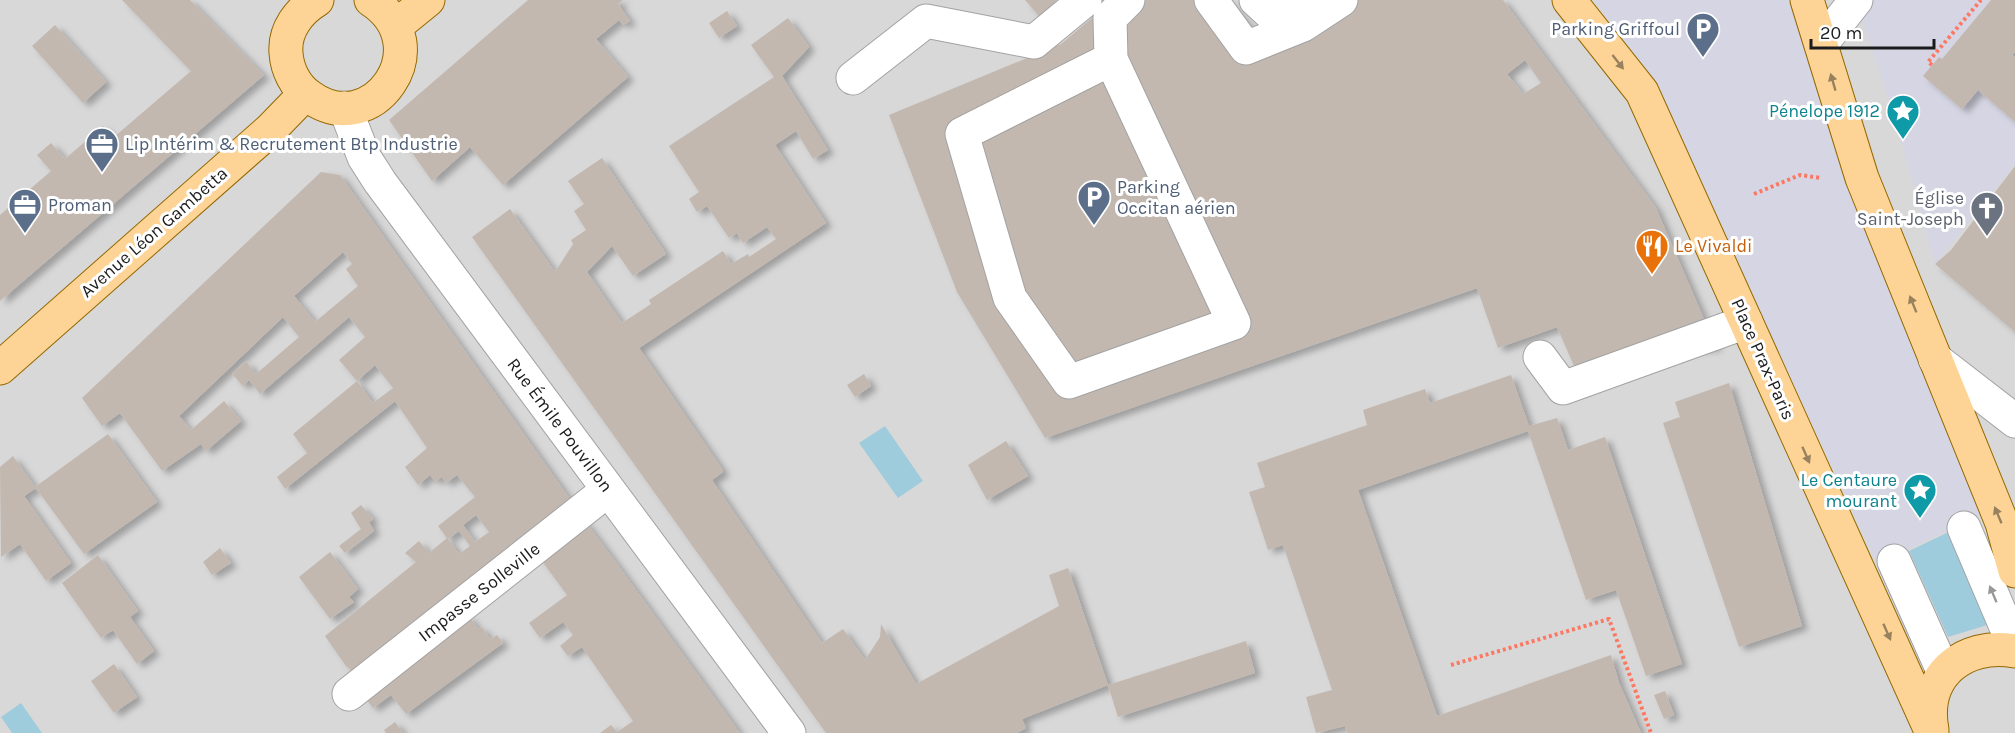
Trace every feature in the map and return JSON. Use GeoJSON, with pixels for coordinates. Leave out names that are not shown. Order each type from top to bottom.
{"type":"FeatureCollection","features":[{"type":"Feature","properties":{"kind":"main road"},"geometry":{"type":"LineString","coordinates":[[307,2],[288,33],[286,50],[288,66],[295,81],[305,94],[317,102],[345,108],[364,105],[381,95],[393,80],[400,63],[401,44],[396,26],[386,11],[371,0]]}},
{"type":"Feature","properties":{"kind":"main road"},"geometry":{"type":"LineString","coordinates":[[396,26],[428,0]]}},
{"type":"Feature","properties":{"kind":"main road","name":"Place Prax-Paris"},"geometry":{"type":"LineString","coordinates":[[1569,0],[1642,92],[1933,733]]}},
{"type":"Feature","properties":{"kind":"main road"},"geometry":{"type":"LineString","coordinates":[[1807,0],[1862,178],[2002,524],[2015,571]]}},
{"type":"Feature","properties":{"kind":"main road","name":"Avenue Léon Gambetta"},"geometry":{"type":"LineString","coordinates":[[0,368],[270,130],[305,94]]}},
{"type":"Feature","properties":{"kind":"main road"},"geometry":{"type":"LineString","coordinates":[[1933,733],[1930,717],[1932,698],[1944,673],[1959,659],[1978,651],[1997,648],[2015,650]]}},
{"type":"Feature","properties":{"kind":"street"},"geometry":{"type":"LineString","coordinates":[[853,78],[926,21],[1034,42],[1085,0]]}},
{"type":"Feature","properties":{"kind":"street"},"geometry":{"type":"LineString","coordinates":[[1111,59],[962,135],[1010,298],[1069,382],[1234,323],[1111,59],[1110,18],[1128,0]]}},
{"type":"Feature","properties":{"kind":"street"},"geometry":{"type":"LineString","coordinates":[[1211,0],[1246,48],[1303,25],[1341,0]]}},
{"type":"Feature","properties":{"kind":"street"},"geometry":{"type":"LineString","coordinates":[[1256,0],[1269,12],[1301,0]]}},
{"type":"Feature","properties":{"kind":"street"},"geometry":{"type":"LineString","coordinates":[[1822,43],[1856,0]]}},
{"type":"Feature","properties":{"kind":"street","name":"Rue Émile Pouvillon"},"geometry":{"type":"LineString","coordinates":[[345,108],[364,157],[380,182],[789,733]]}},
{"type":"Feature","properties":{"kind":"street"},"geometry":{"type":"LineString","coordinates":[[1540,357],[1563,388],[1746,322]]}},
{"type":"Feature","properties":{"kind":"street"},"geometry":{"type":"LineString","coordinates":[[1935,359],[2015,421]]}},
{"type":"Feature","properties":{"kind":"street","name":"Impasse Solleville"},"geometry":{"type":"LineString","coordinates":[[349,693],[608,490]]}},
{"type":"Feature","properties":{"kind":"street"},"geometry":{"type":"LineString","coordinates":[[1964,528],[2015,650]]}},
{"type":"Feature","properties":{"kind":"street"},"geometry":{"type":"LineString","coordinates":[[1894,561],[1944,673]]}},
{"type":"Feature","properties":{"kind":"path"},"geometry":{"type":"LineString","coordinates":[[1932,65],[1928,62],[1981,0]]}},
{"type":"Feature","properties":{"kind":"path"},"geometry":{"type":"LineString","coordinates":[[1754,194],[1800,175]]}},
{"type":"Feature","properties":{"kind":"path"},"geometry":{"type":"LineString","coordinates":[[1451,665],[1609,619],[1651,733]]}},
{"type":"Feature","properties":{"kind":"shaded area"},"geometry":{"type":"Polygon","coordinates":[[[0,0],[2015,0],[2015,733],[0,733],[0,0]]]}},
{"type":"Feature","properties":{"kind":"shaded area"},"geometry":{"type":"Polygon","coordinates":[[[1594,0],[1792,0],[1986,513],[1877,564],[1656,87],[1594,0]]]}},
{"type":"Feature","properties":{"kind":"shaded area"},"geometry":{"type":"Polygon","coordinates":[[[1856,0],[1991,0],[1942,59],[1939,57],[1923,76],[1962,109],[1978,90],[2015,122],[2015,165],[1935,264],[1894,115],[1856,0]]]}},
{"type":"Feature","properties":{"kind":"water"},"geometry":{"type":"Polygon","coordinates":[[[885,426],[923,481],[898,498],[859,443],[885,426]]]}},
{"type":"Feature","properties":{"kind":"water"},"geometry":{"type":"Polygon","coordinates":[[[1955,529],[1994,623],[1948,637],[1909,551],[1955,529]]]}},
{"type":"Feature","properties":{"kind":"water"},"geometry":{"type":"Polygon","coordinates":[[[21,703],[42,733],[12,733],[1,717],[21,703]]]}},
{"type":"Feature","properties":{"kind":"building"},"geometry":{"type":"Polygon","coordinates":[[[122,0],[190,0],[264,75],[0,301],[0,215],[51,171],[37,155],[51,143],[65,159],[103,126],[114,137],[191,71],[122,0]]]}},
{"type":"Feature","properties":{"kind":"building"},"geometry":{"type":"Polygon","coordinates":[[[528,0],[623,0],[618,4],[630,21],[623,25],[619,20],[596,39],[628,77],[503,185],[470,147],[432,181],[389,120],[528,0]]]}},
{"type":"Feature","properties":{"kind":"building"},"geometry":{"type":"Polygon","coordinates":[[[1025,0],[1057,0],[1039,16],[1025,0]]]}},
{"type":"Feature","properties":{"kind":"building"},"geometry":{"type":"Polygon","coordinates":[[[1113,0],[1228,0],[1254,31],[1311,37],[1358,0],[1503,0],[1656,208],[1716,347],[1609,354],[1574,366],[1557,327],[1498,348],[1477,288],[1045,438],[957,292],[889,115],[1061,44],[1113,0]],[[1525,60],[1507,74],[1523,94],[1541,83],[1525,60]]]}},
{"type":"Feature","properties":{"kind":"building"},"geometry":{"type":"Polygon","coordinates":[[[1991,0],[2015,0],[2015,52],[2012,55],[2015,57],[2015,122],[1978,90],[1962,109],[1923,76],[1939,57],[1942,59],[1991,0]]]}},
{"type":"Feature","properties":{"kind":"building"},"geometry":{"type":"Polygon","coordinates":[[[727,11],[737,26],[719,38],[709,23],[727,11]]]}},
{"type":"Feature","properties":{"kind":"building"},"geometry":{"type":"Polygon","coordinates":[[[788,18],[809,47],[782,76],[828,150],[813,159],[796,131],[775,145],[826,223],[639,348],[722,469],[723,472],[712,480],[822,643],[843,629],[865,660],[880,637],[881,624],[916,684],[1059,606],[1049,575],[1068,568],[1108,685],[1022,719],[1026,728],[1017,733],[826,733],[472,237],[510,209],[555,272],[573,244],[571,240],[586,230],[574,211],[584,204],[568,181],[602,158],[666,254],[633,276],[612,246],[587,272],[622,323],[651,304],[649,300],[723,251],[731,264],[748,254],[749,257],[776,239],[767,227],[743,243],[737,233],[729,238],[707,206],[697,212],[689,199],[699,192],[669,146],[774,77],[751,45],[788,18]]]}},
{"type":"Feature","properties":{"kind":"building"},"geometry":{"type":"Polygon","coordinates":[[[55,25],[106,82],[83,103],[32,46],[55,25]]]}},
{"type":"Feature","properties":{"kind":"building","name":"Église Saint-Joseph"},"geometry":{"type":"Polygon","coordinates":[[[2015,166],[2015,332],[1935,264],[1951,250],[2015,166]]]}},
{"type":"Feature","properties":{"kind":"building"},"geometry":{"type":"Polygon","coordinates":[[[321,172],[340,175],[574,505],[354,672],[346,666],[325,636],[416,562],[405,553],[419,541],[429,553],[447,538],[438,526],[475,497],[457,475],[446,483],[442,477],[435,481],[430,475],[418,485],[405,467],[427,448],[395,401],[285,489],[277,477],[307,453],[293,434],[357,381],[339,360],[365,337],[349,317],[260,394],[249,380],[243,386],[232,374],[246,361],[256,374],[299,337],[283,317],[179,416],[191,430],[224,401],[241,421],[206,451],[201,444],[162,471],[120,413],[102,426],[82,398],[321,172]],[[343,252],[294,296],[315,322],[358,286],[346,269],[352,264],[343,252]],[[375,365],[357,381],[373,403],[393,388],[375,365]],[[476,515],[463,525],[475,542],[489,532],[476,515]],[[459,531],[448,539],[459,554],[470,546],[459,531]]]}},
{"type":"Feature","properties":{"kind":"building"},"geometry":{"type":"Polygon","coordinates":[[[864,374],[871,386],[855,397],[847,385],[864,374]]]}},
{"type":"Feature","properties":{"kind":"building"},"geometry":{"type":"Polygon","coordinates":[[[1511,375],[1529,426],[1557,418],[1568,450],[1605,437],[1682,664],[1646,676],[1616,590],[1586,600],[1528,431],[1358,490],[1437,716],[1611,655],[1619,683],[1641,733],[1347,733],[1345,726],[1316,733],[1306,697],[1332,690],[1283,545],[1268,550],[1249,492],[1265,487],[1257,463],[1367,425],[1363,410],[1425,389],[1430,403],[1511,375]]]}},
{"type":"Feature","properties":{"kind":"building"},"geometry":{"type":"Polygon","coordinates":[[[1729,383],[1802,626],[1739,647],[1663,423],[1680,417],[1675,402],[1729,383]]]}},
{"type":"Feature","properties":{"kind":"building"},"geometry":{"type":"Polygon","coordinates":[[[108,434],[157,502],[84,554],[36,488],[24,496],[71,563],[46,581],[20,544],[1,557],[0,467],[13,456],[35,487],[108,434]]]}},
{"type":"Feature","properties":{"kind":"building"},"geometry":{"type":"Polygon","coordinates":[[[1006,441],[1028,476],[987,500],[968,465],[1006,441]]]}},
{"type":"Feature","properties":{"kind":"building"},"geometry":{"type":"Polygon","coordinates":[[[361,505],[373,519],[369,522],[374,531],[345,553],[339,546],[361,529],[351,513],[361,505]]]}},
{"type":"Feature","properties":{"kind":"building"},"geometry":{"type":"Polygon","coordinates":[[[584,520],[740,733],[600,733],[611,725],[617,732],[633,721],[582,647],[568,656],[560,646],[573,635],[563,622],[540,638],[529,623],[567,595],[539,557],[584,520]]]}},
{"type":"Feature","properties":{"kind":"building"},"geometry":{"type":"Polygon","coordinates":[[[220,548],[231,563],[212,575],[203,562],[220,548]]]}},
{"type":"Feature","properties":{"kind":"building"},"geometry":{"type":"Polygon","coordinates":[[[330,552],[358,589],[349,597],[354,602],[330,619],[299,577],[330,552]]]}},
{"type":"Feature","properties":{"kind":"building"},"geometry":{"type":"Polygon","coordinates":[[[98,555],[138,611],[130,617],[154,651],[137,664],[113,630],[101,638],[62,583],[98,555]]]}},
{"type":"Feature","properties":{"kind":"building"},"geometry":{"type":"Polygon","coordinates":[[[468,615],[478,629],[482,627],[490,639],[497,635],[503,643],[406,714],[391,695],[373,708],[363,695],[468,615]]]}},
{"type":"Feature","properties":{"kind":"building"},"geometry":{"type":"Polygon","coordinates":[[[1246,641],[1255,673],[1118,717],[1108,685],[1246,641]]]}},
{"type":"Feature","properties":{"kind":"building"},"geometry":{"type":"Polygon","coordinates":[[[114,664],[137,697],[114,713],[91,681],[114,664]]]}},
{"type":"Feature","properties":{"kind":"building"},"geometry":{"type":"Polygon","coordinates":[[[1665,691],[1674,715],[1664,719],[1654,695],[1665,691]]]}},
{"type":"Feature","properties":{"kind":"building"},"geometry":{"type":"Polygon","coordinates":[[[395,722],[403,733],[386,733],[384,730],[395,722]]]}},
{"type":"Feature","properties":{"kind":"place","name":"Parking Griffoul"},"geometry":{"type":"Point","coordinates":[1703,58]}},
{"type":"Feature","properties":{"kind":"place","name":"Pénelope 1912"},"geometry":{"type":"Point","coordinates":[1903,140]}},
{"type":"Feature","properties":{"kind":"place","name":"Lip Intérim & Recrutement Btp Industrie"},"geometry":{"type":"Point","coordinates":[102,173]}},
{"type":"Feature","properties":{"kind":"place","name":"Parking Occitan aérien"},"geometry":{"type":"Point","coordinates":[1094,226]}},
{"type":"Feature","properties":{"kind":"place","name":"Proman"},"geometry":{"type":"Point","coordinates":[25,234]}},
{"type":"Feature","properties":{"kind":"place","name":"Église Saint-Joseph"},"geometry":{"type":"Point","coordinates":[1987,237]}},
{"type":"Feature","properties":{"kind":"place","name":"Le Vivaldi"},"geometry":{"type":"Point","coordinates":[1652,275]}},
{"type":"Feature","properties":{"kind":"place","name":"Le Centaure mourant"},"geometry":{"type":"Point","coordinates":[1920,519]}}]}
